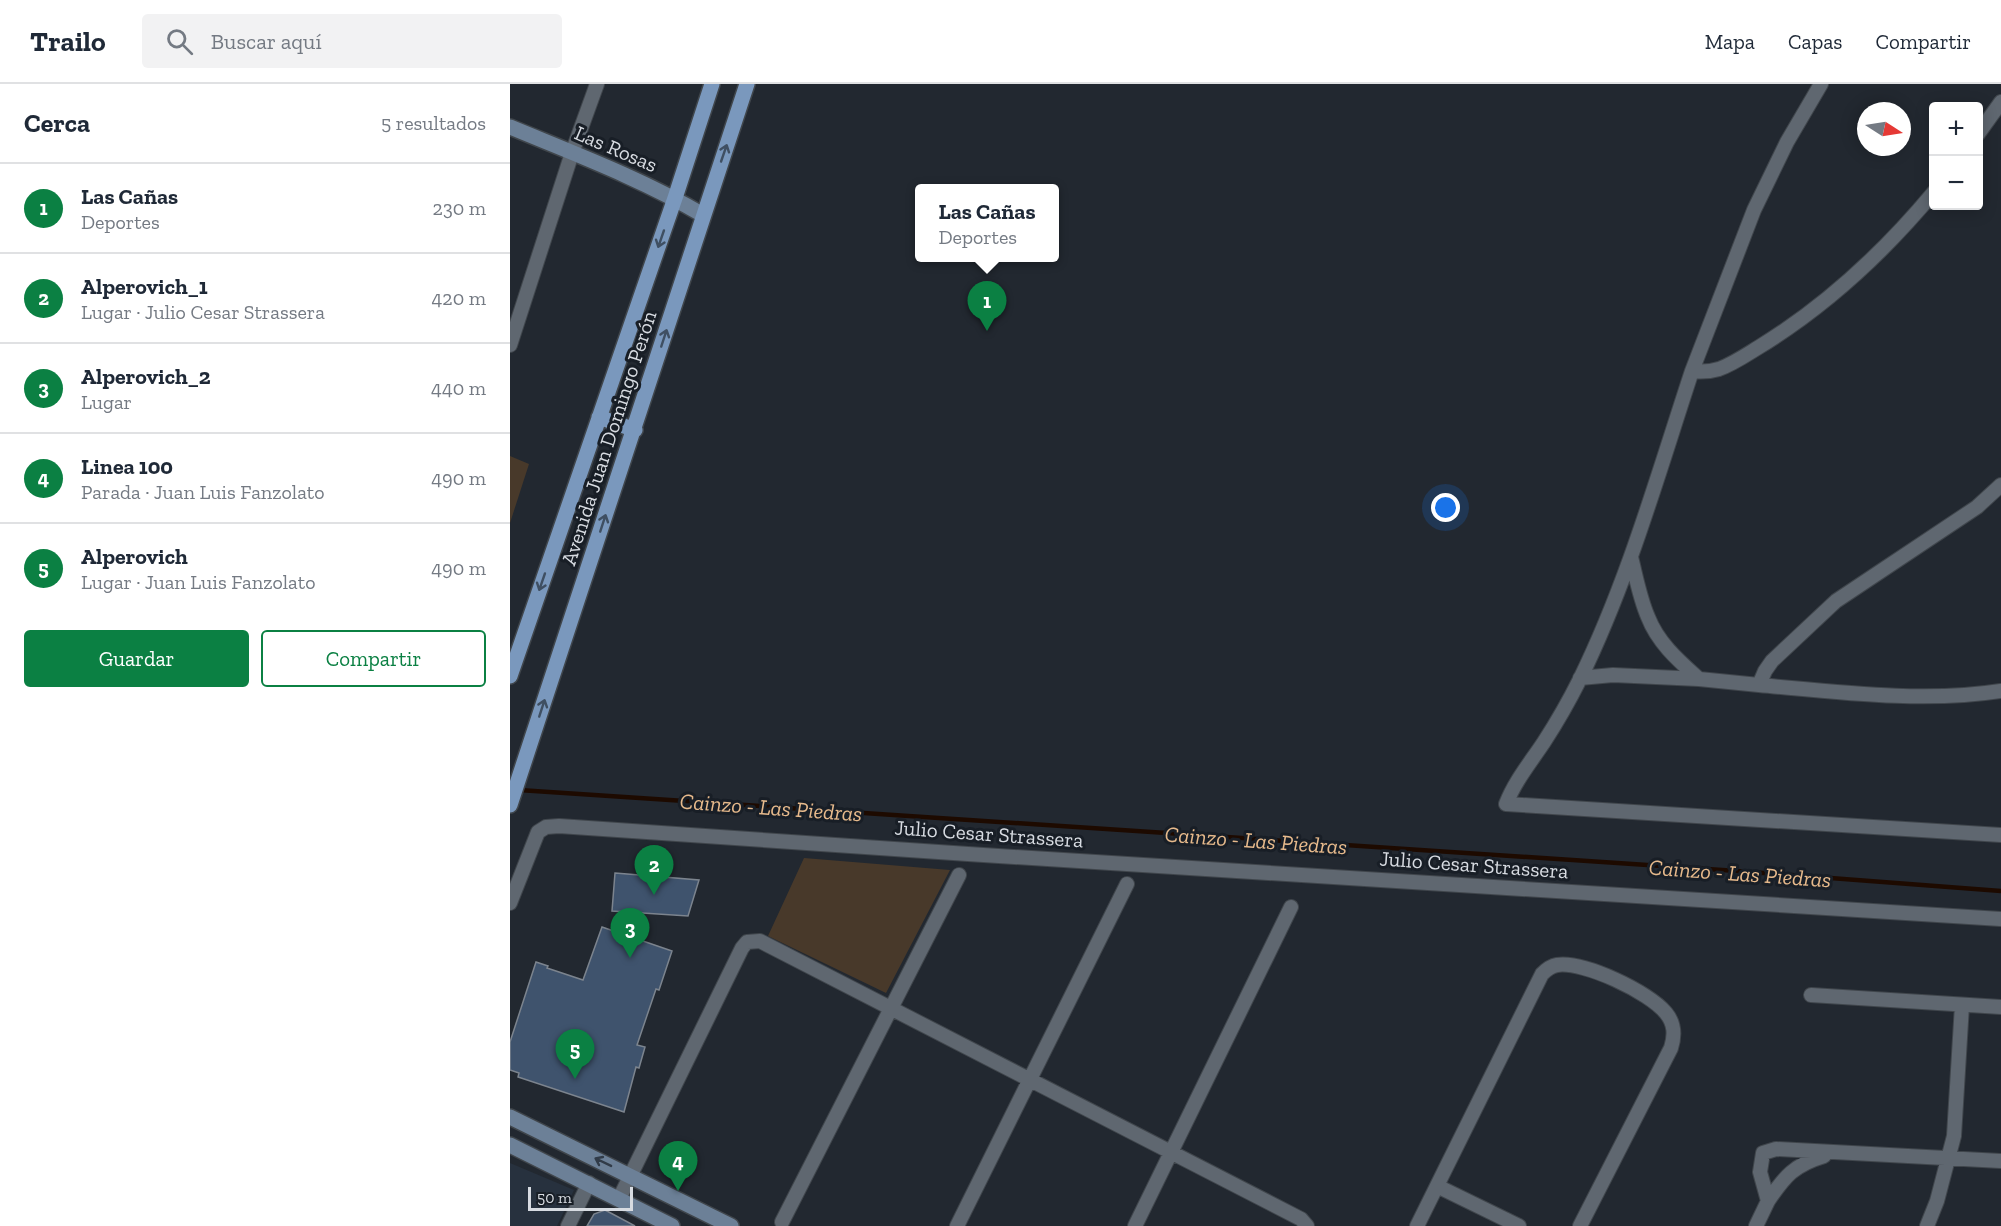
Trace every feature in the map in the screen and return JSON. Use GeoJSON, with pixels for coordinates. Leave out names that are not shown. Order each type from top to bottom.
{"type":"FeatureCollection","features":[{"type":"Feature","properties":{"kind":"main road","name":"Avenida Juan Domingo Perón"},"geometry":{"type":"LineString","coordinates":[[510,676],[712,84]]}},
{"type":"Feature","properties":{"kind":"main road","name":"Avenida Juan Domingo Perón"},"geometry":{"type":"LineString","coordinates":[[510,805],[747,84]]}},
{"type":"Feature","properties":{"kind":"main road"},"geometry":{"type":"LineString","coordinates":[[599,417],[635,430]]}},
{"type":"Feature","properties":{"kind":"street"},"geometry":{"type":"LineString","coordinates":[[510,345],[572,153],[597,84]]}},
{"type":"Feature","properties":{"kind":"street"},"geometry":{"type":"LineString","coordinates":[[1821,84],[1787,142],[1754,210],[1692,371],[1631,558],[1580,678],[1557,722],[1513,786],[1506,804],[2001,835]]}},
{"type":"Feature","properties":{"kind":"street"},"geometry":{"type":"LineString","coordinates":[[1983,127],[2001,102]]}},
{"type":"Feature","properties":{"kind":"street","name":"Las Rosas"},"geometry":{"type":"LineString","coordinates":[[510,126],[675,198],[703,215]]}},
{"type":"Feature","properties":{"kind":"street"},"geometry":{"type":"LineString","coordinates":[[1692,371],[1706,372],[1720,369],[1775,337],[1858,273],[1903,228],[1929,198]]}},
{"type":"Feature","properties":{"kind":"street"},"geometry":{"type":"LineString","coordinates":[[1760,685],[1764,670],[1836,601],[1977,507],[2001,485]]}},
{"type":"Feature","properties":{"kind":"street"},"geometry":{"type":"LineString","coordinates":[[1631,558],[1647,617],[1659,639],[1671,654],[1699,679]]}},
{"type":"Feature","properties":{"kind":"street"},"geometry":{"type":"LineString","coordinates":[[1580,678],[1613,675],[1699,679],[1834,692],[1936,696],[2001,691]]}},
{"type":"Feature","properties":{"kind":"street","name":"Julio Cesar Strassera"},"geometry":{"type":"LineString","coordinates":[[510,903],[538,832],[546,827],[559,826],[2001,919]]}},
{"type":"Feature","properties":{"kind":"street"},"geometry":{"type":"LineString","coordinates":[[782,1222],[959,875]]}},
{"type":"Feature","properties":{"kind":"street"},"geometry":{"type":"LineString","coordinates":[[957,1226],[1127,884]]}},
{"type":"Feature","properties":{"kind":"street"},"geometry":{"type":"LineString","coordinates":[[1135,1226],[1291,908]]}},
{"type":"Feature","properties":{"kind":"street"},"geometry":{"type":"LineString","coordinates":[[619,1199],[742,948],[747,942],[760,941],[1301,1219],[1307,1226]]}},
{"type":"Feature","properties":{"kind":"street"},"geometry":{"type":"LineString","coordinates":[[1417,1226],[1542,974],[1550,967],[1560,964],[1588,969],[1629,986],[1666,1013],[1672,1024],[1674,1037],[1671,1048],[1580,1226]]}},
{"type":"Feature","properties":{"kind":"street"},"geometry":{"type":"LineString","coordinates":[[1811,995],[2001,1007]]}},
{"type":"Feature","properties":{"kind":"street"},"geometry":{"type":"LineString","coordinates":[[1927,1226],[1950,1158],[1954,1136],[1962,1005]]}},
{"type":"Feature","properties":{"kind":"street"},"geometry":{"type":"LineString","coordinates":[[510,1117],[731,1226]]}},
{"type":"Feature","properties":{"kind":"street"},"geometry":{"type":"LineString","coordinates":[[510,1145],[672,1226]]}},
{"type":"Feature","properties":{"kind":"street"},"geometry":{"type":"LineString","coordinates":[[1768,1201],[1760,1172],[1763,1153],[1776,1149],[1832,1154],[2001,1161]]}},
{"type":"Feature","properties":{"kind":"street"},"geometry":{"type":"LineString","coordinates":[[1756,1226],[1768,1201],[1784,1178],[1808,1161],[1832,1154]]}},
{"type":"Feature","properties":{"kind":"street"},"geometry":{"type":"LineString","coordinates":[[568,1226],[589,1184]]}},
{"type":"Feature","properties":{"kind":"street"},"geometry":{"type":"LineString","coordinates":[[1437,1186],[1519,1226]]}},
{"type":"Feature","properties":{"kind":"shaded area"},"geometry":{"type":"Polygon","coordinates":[[[510,456],[529,464],[510,523],[510,456]]]}},
{"type":"Feature","properties":{"kind":"shaded area"},"geometry":{"type":"Polygon","coordinates":[[[804,858],[950,870],[886,993],[768,936],[804,858]]]}},
{"type":"Feature","properties":{"kind":"shaded area"},"geometry":{"type":"Polygon","coordinates":[[[510,1163],[574,1190],[557,1226],[510,1226],[510,1163]]]}},
{"type":"Feature","properties":{"kind":"building"},"geometry":{"type":"Polygon","coordinates":[[[615,873],[699,880],[688,916],[612,911],[615,873]]]}},
{"type":"Feature","properties":{"kind":"building"},"geometry":{"type":"Polygon","coordinates":[[[602,927],[672,951],[637,1045],[645,1047],[639,1068],[636,1067],[624,1112],[518,1077],[519,1073],[510,1070],[510,1042],[536,962],[583,980],[602,927]]]}},
{"type":"Feature","properties":{"kind":"building"},"geometry":{"type":"Polygon","coordinates":[[[605,1210],[635,1226],[587,1226],[594,1214],[605,1210]]]}},
{"type":"Feature","properties":{"kind":"waterway","name":"Cainzo - Las Piedras"},"geometry":{"type":"LineString","coordinates":[[519,790],[1737,871],[2001,891]]}},
{"type":"Feature","properties":{"kind":"place","name":"Las Cañas"},"geometry":{"type":"Point","coordinates":[987,331]}},
{"type":"Feature","properties":{"kind":"place","name":"Alperovich_1"},"geometry":{"type":"Point","coordinates":[654,895]}},
{"type":"Feature","properties":{"kind":"place","name":"Alperovich_2"},"geometry":{"type":"Point","coordinates":[630,958]}},
{"type":"Feature","properties":{"kind":"place","name":"Alperovich"},"geometry":{"type":"Point","coordinates":[575,1079]}},
{"type":"Feature","properties":{"kind":"place","name":"Linea 100"},"geometry":{"type":"Point","coordinates":[678,1191]}}]}
